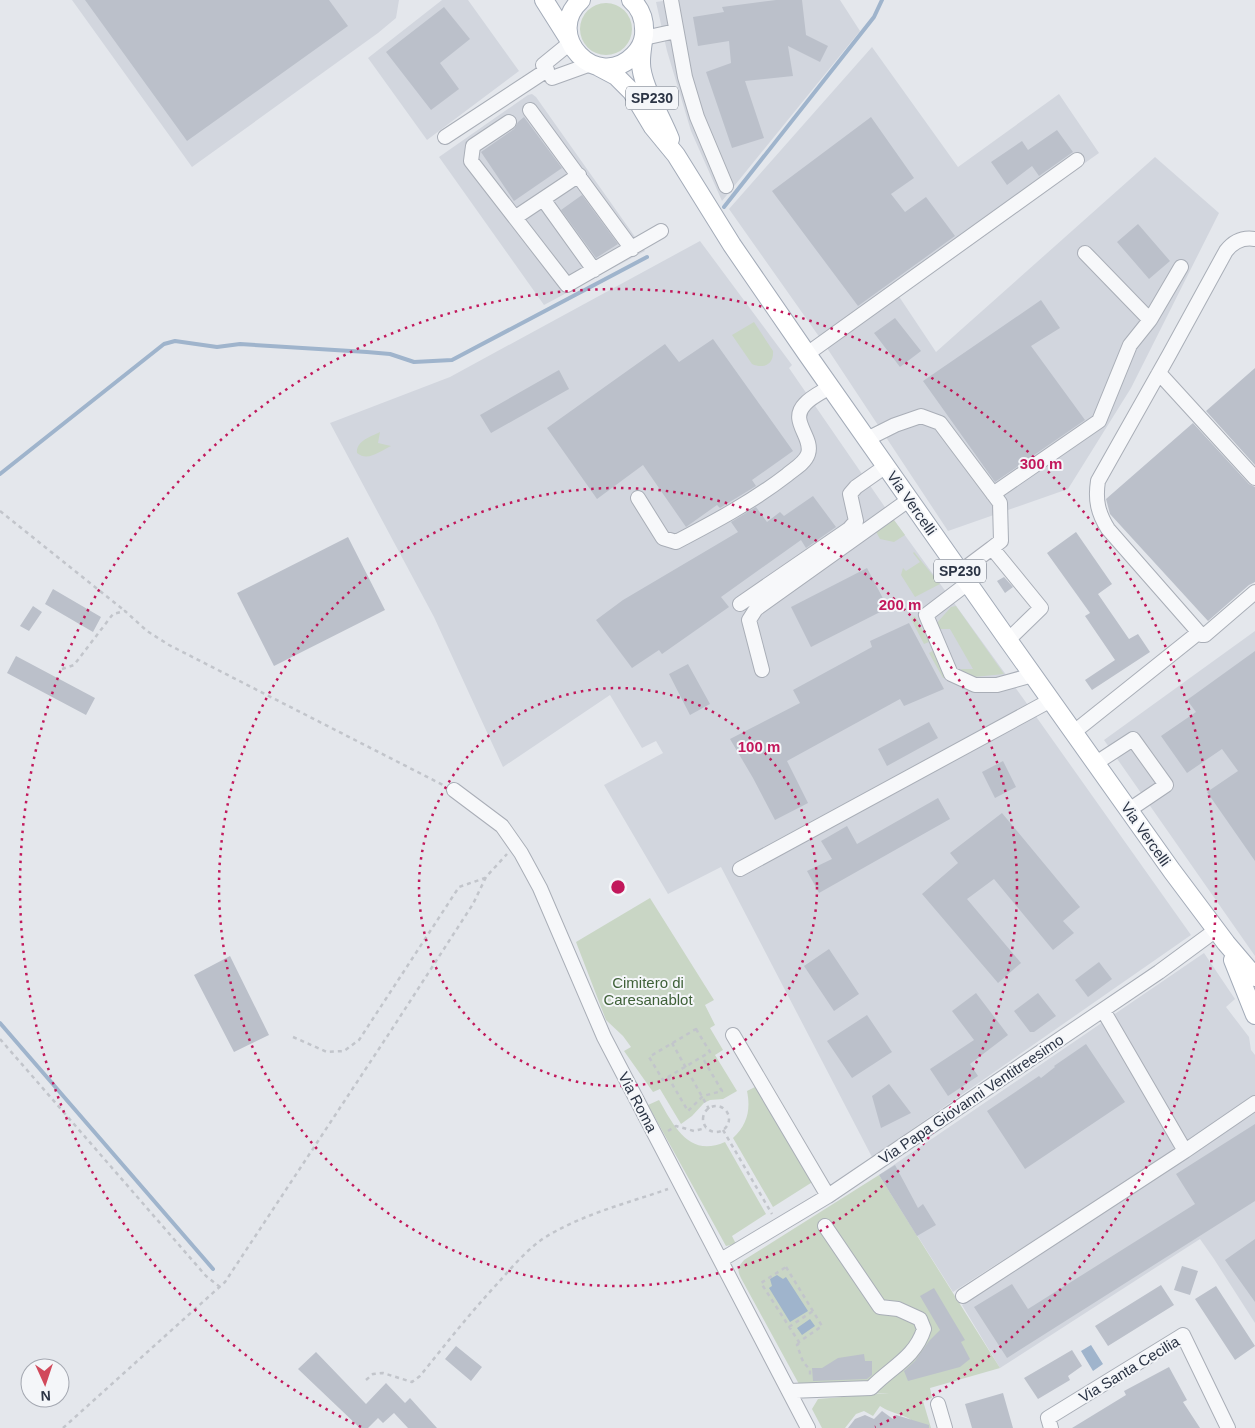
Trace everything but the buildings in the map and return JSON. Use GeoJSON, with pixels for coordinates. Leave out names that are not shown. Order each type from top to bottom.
{"type":"FeatureCollection","features":[{"type":"Feature","properties":{"kind":"main road"},"geometry":{"type":"LineString","coordinates":[[544,0],[569,41]]}},
{"type":"Feature","properties":{"kind":"main road"},"geometry":{"type":"LineString","coordinates":[[569,41],[567,28],[569,18],[581,0]]}},
{"type":"Feature","properties":{"kind":"main road","name":"SP230"},"geometry":{"type":"LineString","coordinates":[[569,41],[574,51],[582,60],[595,66],[616,66],[628,61],[638,50],[644,38],[645,25],[638,4]]}},
{"type":"Feature","properties":{"kind":"main road","name":"Via Vercelli"},"geometry":{"type":"LineString","coordinates":[[644,38],[640,63],[645,85],[676,155]]}},
{"type":"Feature","properties":{"kind":"main road","name":"Via Vercelli"},"geometry":{"type":"LineString","coordinates":[[595,66],[616,76],[632,92],[653,127],[676,155],[732,245],[1008,640],[1221,937],[1255,977]]}},
{"type":"Feature","properties":{"kind":"main road","name":"Via Vercelli"},"geometry":{"type":"LineString","coordinates":[[1221,937],[1255,1015]]}},
{"type":"Feature","properties":{"kind":"street"},"geometry":{"type":"LineString","coordinates":[[671,0],[685,77],[697,117],[726,186]]}},
{"type":"Feature","properties":{"kind":"street"},"geometry":{"type":"LineString","coordinates":[[644,38],[676,31]]}},
{"type":"Feature","properties":{"kind":"street"},"geometry":{"type":"LineString","coordinates":[[445,137],[547,71],[569,41]]}},
{"type":"Feature","properties":{"kind":"street"},"geometry":{"type":"LineString","coordinates":[[547,71],[595,66]]}},
{"type":"Feature","properties":{"kind":"street"},"geometry":{"type":"LineString","coordinates":[[530,110],[632,249]]}},
{"type":"Feature","properties":{"kind":"street"},"geometry":{"type":"LineString","coordinates":[[509,122],[473,146],[471,161],[567,285],[661,231]]}},
{"type":"Feature","properties":{"kind":"street"},"geometry":{"type":"LineString","coordinates":[[807,354],[1077,160]]}},
{"type":"Feature","properties":{"kind":"street"},"geometry":{"type":"LineString","coordinates":[[516,217],[578,175]]}},
{"type":"Feature","properties":{"kind":"street"},"geometry":{"type":"LineString","coordinates":[[543,199],[594,270]]}},
{"type":"Feature","properties":{"kind":"street"},"geometry":{"type":"LineString","coordinates":[[1255,239],[1249,238],[1238,241],[1226,251],[1098,481],[1097,505],[1108,529],[1198,633],[1206,635],[1255,592]]}},
{"type":"Feature","properties":{"kind":"street"},"geometry":{"type":"LineString","coordinates":[[1085,253],[1150,320]]}},
{"type":"Feature","properties":{"kind":"street"},"geometry":{"type":"LineString","coordinates":[[993,494],[1099,421],[1130,345],[1150,320],[1181,267]]}},
{"type":"Feature","properties":{"kind":"street"},"geometry":{"type":"LineString","coordinates":[[1159,373],[1255,478]]}},
{"type":"Feature","properties":{"kind":"street"},"geometry":{"type":"LineString","coordinates":[[638,498],[664,538],[676,542],[711,524],[765,492],[800,465],[808,455],[809,447],[800,421],[800,411],[805,403],[830,387]]}},
{"type":"Feature","properties":{"kind":"street"},"geometry":{"type":"LineString","coordinates":[[867,439],[896,425],[921,416],[940,423],[1000,503],[1001,541],[926,615],[951,674],[975,685],[997,685],[1033,675]]}},
{"type":"Feature","properties":{"kind":"street"},"geometry":{"type":"LineString","coordinates":[[740,604],[849,529],[856,521],[850,494],[856,487],[886,466]]}},
{"type":"Feature","properties":{"kind":"street"},"geometry":{"type":"LineString","coordinates":[[762,670],[749,620],[756,609],[910,500]]}},
{"type":"Feature","properties":{"kind":"street"},"geometry":{"type":"LineString","coordinates":[[992,548],[1041,608],[1008,640]]}},
{"type":"Feature","properties":{"kind":"street"},"geometry":{"type":"LineString","coordinates":[[1074,732],[1198,633]]}},
{"type":"Feature","properties":{"kind":"street"},"geometry":{"type":"LineString","coordinates":[[740,869],[1051,700]]}},
{"type":"Feature","properties":{"kind":"street"},"geometry":{"type":"LineString","coordinates":[[1096,763],[1134,739],[1166,785],[1129,810]]}},
{"type":"Feature","properties":{"kind":"street","name":"Via Roma"},"geometry":{"type":"LineString","coordinates":[[454,790],[502,826],[540,888],[604,1037],[808,1428]]}},
{"type":"Feature","properties":{"kind":"street","name":"Via Papa Giovanni Ventitreesimo"},"geometry":{"type":"LineString","coordinates":[[721,1260],[828,1196],[1159,972],[1221,937]]}},
{"type":"Feature","properties":{"kind":"street"},"geometry":{"type":"LineString","coordinates":[[1103,1010],[1185,1151]]}},
{"type":"Feature","properties":{"kind":"street"},"geometry":{"type":"LineString","coordinates":[[733,1035],[828,1196]]}},
{"type":"Feature","properties":{"kind":"street"},"geometry":{"type":"LineString","coordinates":[[963,1296],[1255,1103]]}},
{"type":"Feature","properties":{"kind":"street"},"geometry":{"type":"LineString","coordinates":[[789,1391],[872,1388],[920,1343],[924,1329],[920,1319],[898,1309],[880,1306],[825,1226]]}},
{"type":"Feature","properties":{"kind":"street","name":"Via Santa Cecilia"},"geometry":{"type":"LineString","coordinates":[[1051,1428],[1048,1418],[1182,1335],[1228,1428]]}},
{"type":"Feature","properties":{"kind":"street"},"geometry":{"type":"LineString","coordinates":[[938,1404],[946,1428]]}},
{"type":"Feature","properties":{"kind":"path"},"geometry":{"type":"LineString","coordinates":[[0,512],[125,610],[147,631],[169,645],[454,790]]}},
{"type":"Feature","properties":{"kind":"path"},"geometry":{"type":"LineString","coordinates":[[62,669],[74,665],[113,614],[125,610]]}},
{"type":"Feature","properties":{"kind":"path"},"geometry":{"type":"LineString","coordinates":[[63,1428],[225,1282],[473,904],[486,877],[515,845]]}},
{"type":"Feature","properties":{"kind":"path"},"geometry":{"type":"LineString","coordinates":[[293,1037],[327,1052],[344,1051],[359,1040],[460,887],[486,877]]}},
{"type":"Feature","properties":{"kind":"path"},"geometry":{"type":"LineString","coordinates":[[696,1029],[710,1052],[702,1057],[663,1080],[649,1057],[696,1029]]}},
{"type":"Feature","properties":{"kind":"path"},"geometry":{"type":"LineString","coordinates":[[0,1039],[206,1276],[220,1286]]}},
{"type":"Feature","properties":{"kind":"path"},"geometry":{"type":"LineString","coordinates":[[672,1043],[710,1108]]}},
{"type":"Feature","properties":{"kind":"path"},"geometry":{"type":"LineString","coordinates":[[668,1077],[688,1111],[703,1096],[722,1091],[702,1057]]}},
{"type":"Feature","properties":{"kind":"path"},"geometry":{"type":"LineString","coordinates":[[664,1132],[676,1126],[694,1131],[706,1128],[715,1132],[722,1130],[729,1122],[728,1114],[721,1108],[710,1108],[703,1119],[706,1128]]}},
{"type":"Feature","properties":{"kind":"path"},"geometry":{"type":"LineString","coordinates":[[722,1130],[779,1226]]}},
{"type":"Feature","properties":{"kind":"path"},"geometry":{"type":"LineString","coordinates":[[366,1380],[372,1374],[383,1373],[412,1382],[420,1376],[474,1308],[540,1241],[565,1226],[598,1212],[681,1184]]}},
{"type":"Feature","properties":{"kind":"path"},"geometry":{"type":"LineString","coordinates":[[799,1342],[761,1282],[786,1268],[822,1326],[797,1345],[801,1359],[810,1369],[810,1391]]}},
{"type":"Feature","properties":{"kind":"path"},"geometry":{"type":"LineString","coordinates":[[789,1327],[813,1311]]}},
{"type":"Feature","properties":{"kind":"shaded area"},"geometry":{"type":"Polygon","coordinates":[[[72,0],[399,0],[396,18],[378,33],[192,167],[72,0]]]}},
{"type":"Feature","properties":{"kind":"shaded area"},"geometry":{"type":"Polygon","coordinates":[[[442,0],[468,0],[519,71],[427,140],[368,58],[442,0]]]}},
{"type":"Feature","properties":{"kind":"shaded area"},"geometry":{"type":"Polygon","coordinates":[[[670,0],[840,0],[860,31],[722,201],[691,131],[667,51],[656,2],[670,0]]]}},
{"type":"Feature","properties":{"kind":"shaded area"},"geometry":{"type":"Polygon","coordinates":[[[872,47],[958,167],[1059,94],[1099,153],[898,295],[936,352],[1155,157],[1219,213],[1131,388],[1068,489],[948,531],[825,345],[729,209],[872,47]]]}},
{"type":"Feature","properties":{"kind":"shaded area"},"geometry":{"type":"Polygon","coordinates":[[[532,94],[645,251],[544,305],[439,157],[532,94]]]}},
{"type":"Feature","properties":{"kind":"shaded area"},"geometry":{"type":"Polygon","coordinates":[[[700,241],[792,365],[789,368],[891,516],[1191,935],[872,1157],[721,867],[668,894],[604,785],[663,753],[656,741],[642,748],[610,695],[503,767],[434,617],[330,423],[450,377],[700,241]]]}},
{"type":"Feature","properties":{"kind":"shaded area"},"geometry":{"type":"Polygon","coordinates":[[[1255,631],[1255,956],[1104,740],[1255,631]]]}},
{"type":"Feature","properties":{"kind":"shaded area"},"geometry":{"type":"Polygon","coordinates":[[[1204,953],[1235,999],[1226,1007],[1249,1037],[1251,1050],[1255,1055],[1255,1099],[953,1292],[879,1175],[1204,953]]]}},
{"type":"Feature","properties":{"kind":"shaded area"},"geometry":{"type":"Polygon","coordinates":[[[1255,1113],[1255,1323],[1200,1239],[1000,1368],[962,1305],[1255,1113]]]}},
{"type":"Feature","properties":{"kind":"green space"},"geometry":{"type":"Polygon","coordinates":[[[601,3],[611,3],[625,10],[632,24],[632,34],[625,48],[611,55],[601,55],[591,51],[584,44],[580,34],[580,24],[584,14],[591,7],[601,3]]]}},
{"type":"Feature","properties":{"kind":"green space"},"geometry":{"type":"Polygon","coordinates":[[[754,322],[773,351],[772,360],[764,366],[752,364],[732,335],[754,322]]]}},
{"type":"Feature","properties":{"kind":"green space"},"geometry":{"type":"Polygon","coordinates":[[[380,432],[378,443],[391,446],[370,456],[357,453],[361,442],[380,432]]]}},
{"type":"Feature","properties":{"kind":"green space"},"geometry":{"type":"Polygon","coordinates":[[[891,516],[905,535],[894,542],[880,539],[874,528],[891,516]]]}},
{"type":"Feature","properties":{"kind":"green space"},"geometry":{"type":"Polygon","coordinates":[[[914,552],[940,584],[915,597],[901,575],[903,568],[906,571],[920,562],[914,552]]]}},
{"type":"Feature","properties":{"kind":"green space"},"geometry":{"type":"Polygon","coordinates":[[[956,606],[1004,674],[964,678],[961,669],[973,669],[950,629],[939,629],[936,624],[951,607],[956,606]]]}},
{"type":"Feature","properties":{"kind":"green space"},"geometry":{"type":"Polygon","coordinates":[[[915,616],[929,642],[924,644],[911,619],[915,616]]]}},
{"type":"Feature","properties":{"kind":"green space"},"geometry":{"type":"Polygon","coordinates":[[[934,650],[948,676],[943,678],[929,653],[934,650]]]}},
{"type":"Feature","properties":{"kind":"green space","name":"Cimitero di Caresanablot"},"geometry":{"type":"Polygon","coordinates":[[[650,898],[714,1000],[705,1005],[715,1025],[710,1028],[723,1050],[715,1055],[737,1091],[723,1099],[710,1100],[704,1103],[692,1116],[681,1124],[660,1089],[653,1092],[624,1051],[631,1047],[623,1036],[606,1020],[576,942],[650,898]]]}},
{"type":"Feature","properties":{"kind":"green space"},"geometry":{"type":"Polygon","coordinates":[[[757,1086],[814,1181],[773,1207],[733,1138],[742,1128],[747,1117],[747,1091],[757,1086]]]}},
{"type":"Feature","properties":{"kind":"green space"},"geometry":{"type":"Polygon","coordinates":[[[659,1100],[677,1129],[692,1143],[712,1146],[725,1142],[766,1214],[732,1236],[736,1244],[726,1246],[648,1105],[659,1100]]]}},
{"type":"Feature","properties":{"kind":"green space"},"geometry":{"type":"Polygon","coordinates":[[[879,1175],[1000,1368],[930,1388],[932,1398],[923,1401],[931,1428],[920,1428],[906,1417],[880,1406],[873,1416],[864,1411],[856,1414],[845,1428],[822,1428],[812,1409],[818,1399],[889,1393],[806,1397],[740,1277],[739,1267],[744,1260],[879,1175]]]}},
{"type":"Feature","properties":{"kind":"water"},"geometry":{"type":"Polygon","coordinates":[[[777,1275],[783,1279],[786,1277],[808,1311],[790,1322],[769,1288],[772,1286],[770,1279],[777,1275]]]}},
{"type":"Feature","properties":{"kind":"water"},"geometry":{"type":"Polygon","coordinates":[[[810,1319],[815,1326],[802,1335],[797,1328],[810,1319]]]}},
{"type":"Feature","properties":{"kind":"water"},"geometry":{"type":"Polygon","coordinates":[[[1091,1345],[1103,1364],[1093,1371],[1081,1351],[1091,1345]]]}},
{"type":"Feature","properties":{"kind":"waterway"},"geometry":{"type":"LineString","coordinates":[[724,207],[874,17],[882,0]]}},
{"type":"Feature","properties":{"kind":"waterway"},"geometry":{"type":"LineString","coordinates":[[0,474],[164,344],[175,341],[217,347],[240,344],[390,354],[414,362],[452,360],[647,257]]}},
{"type":"Feature","properties":{"kind":"waterway"},"geometry":{"type":"LineString","coordinates":[[0,1023],[213,1269]]}}]}
